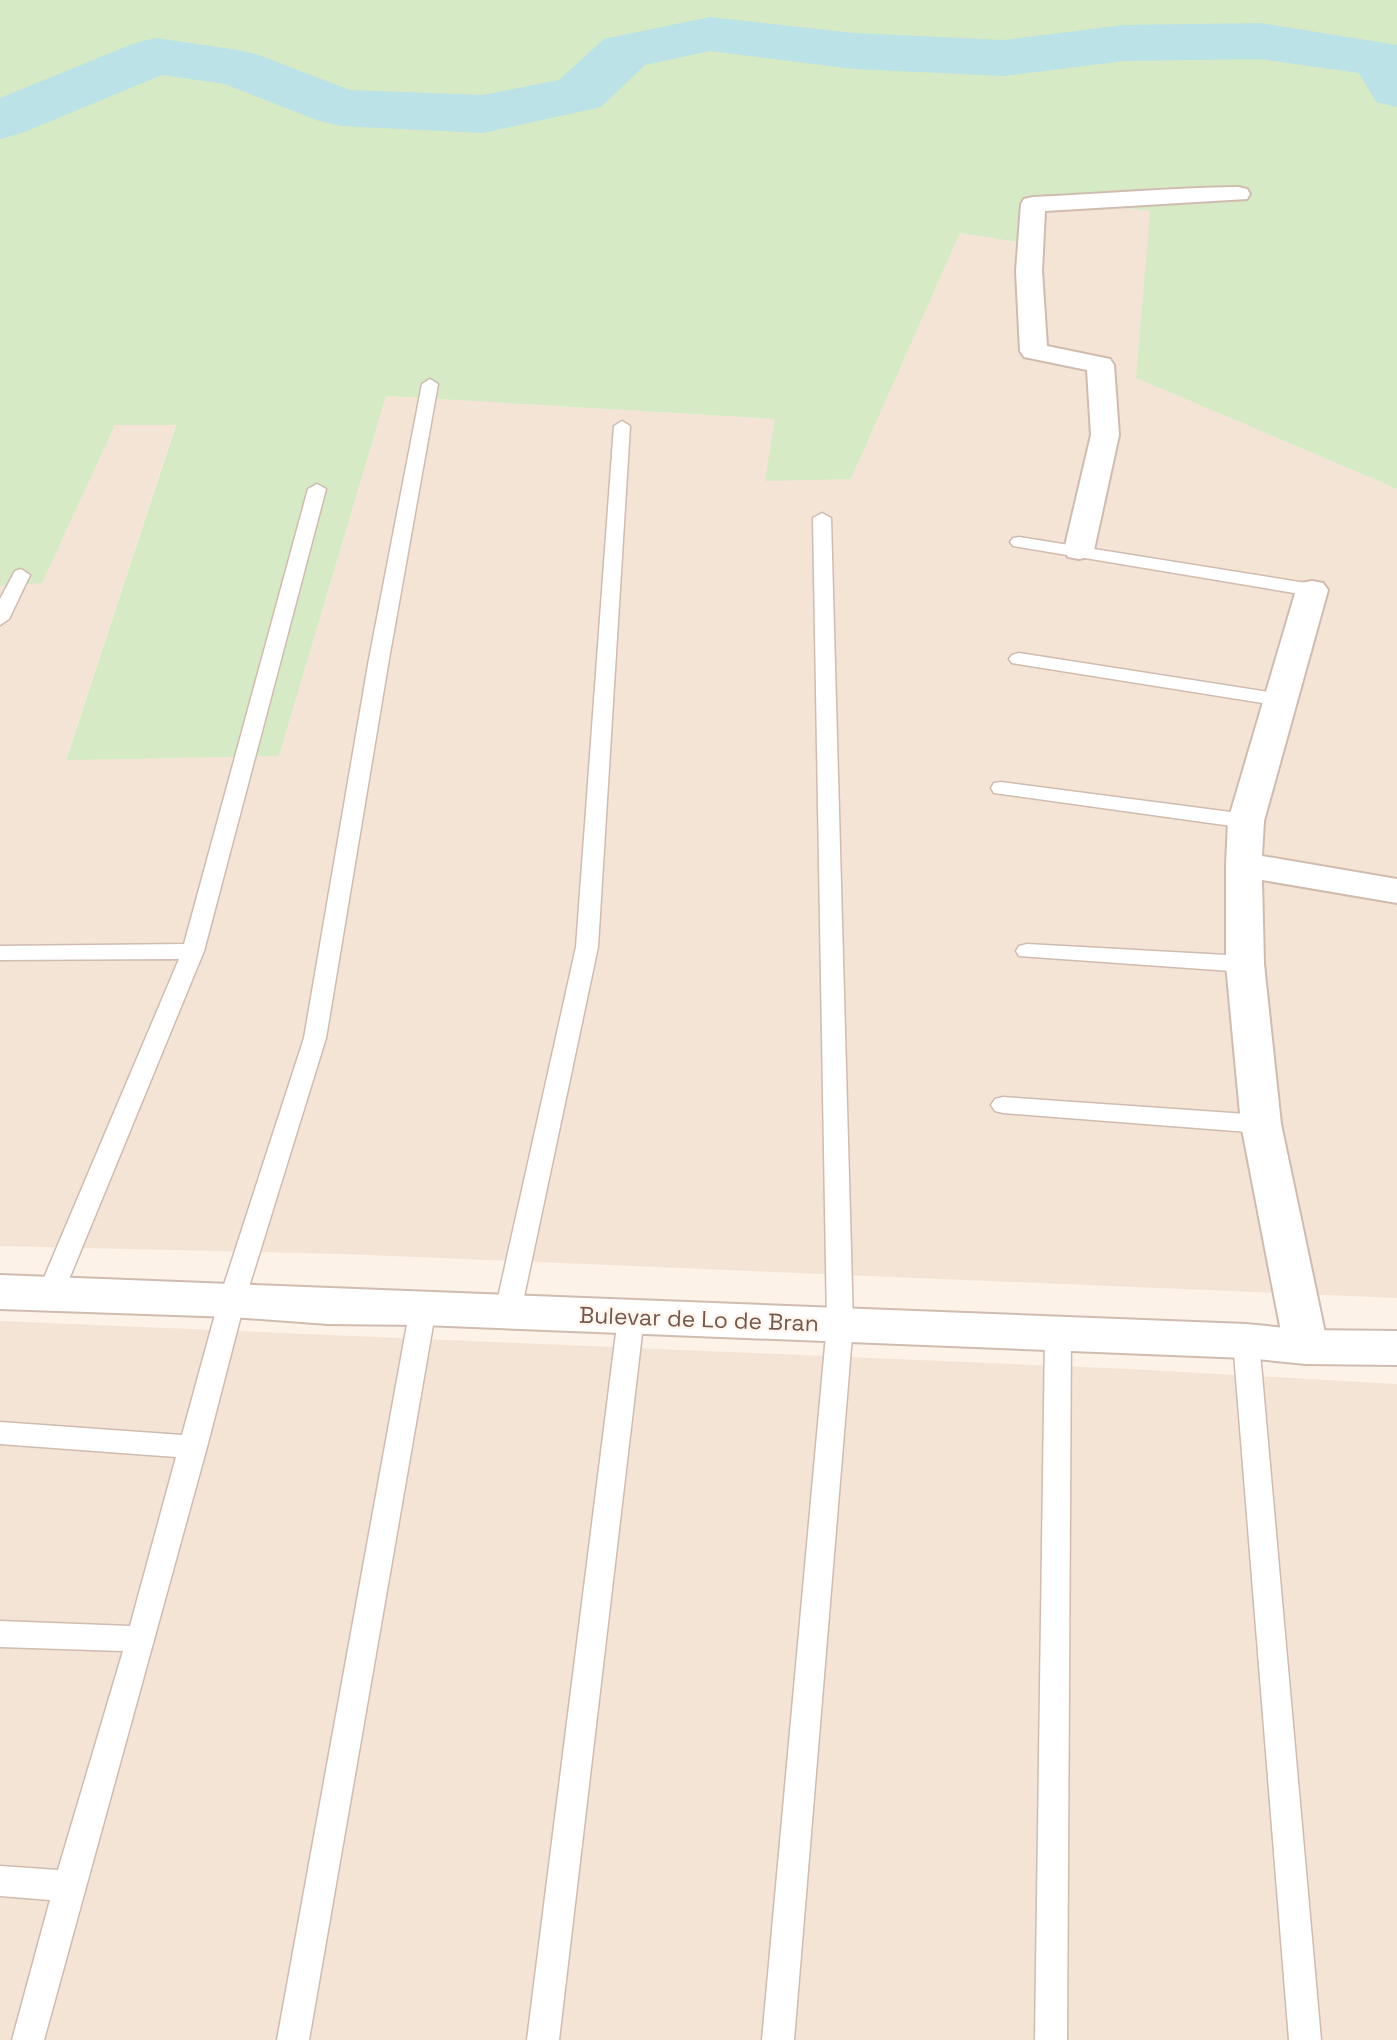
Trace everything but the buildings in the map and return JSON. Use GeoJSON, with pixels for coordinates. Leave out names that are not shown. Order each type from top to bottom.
{"type":"FeatureCollection","features":[{"type":"Feature","properties":{"kind":"street"},"geometry":{"type":"LineString","coordinates":[[1079,550],[1105,435],[1100,365],[1034,351],[1029,271],[1033,204],[1098,202],[1152,195],[1238,194]]}},
{"type":"Feature","properties":{"kind":"street"},"geometry":{"type":"LineString","coordinates":[[1306,1347],[1261,1124],[1245,964],[1244,865],[1246,821],[1312,590]]}},
{"type":"Feature","properties":{"kind":"street"},"geometry":{"type":"LineString","coordinates":[[1244,865],[1397,891]]}},
{"type":"Feature","properties":{"kind":"street","name":"Bulevar de Lo de Bran"},"geometry":{"type":"LineString","coordinates":[[0,1292],[1246,1341],[1306,1347],[1397,1348]]}},
{"type":"Feature","properties":{"kind":"lane"},"geometry":{"type":"LineString","coordinates":[[28,2040],[68,1886],[194,1447],[232,1300],[315,1038],[379,659],[430,384]]}},
{"type":"Feature","properties":{"kind":"lane"},"geometry":{"type":"LineString","coordinates":[[508,1311],[587,947],[622,426]]}},
{"type":"Feature","properties":{"kind":"lane"},"geometry":{"type":"LineString","coordinates":[[50,1294],[193,951],[317,489]]}},
{"type":"Feature","properties":{"kind":"lane"},"geometry":{"type":"LineString","coordinates":[[778,2040],[840,1324],[822,518]]}},
{"type":"Feature","properties":{"kind":"lane"},"geometry":{"type":"LineString","coordinates":[[1019,542],[1312,590]]}},
{"type":"Feature","properties":{"kind":"lane"},"geometry":{"type":"LineString","coordinates":[[0,619],[21,575]]}},
{"type":"Feature","properties":{"kind":"lane"},"geometry":{"type":"LineString","coordinates":[[1019,659],[1281,700]]}},
{"type":"Feature","properties":{"kind":"lane"},"geometry":{"type":"LineString","coordinates":[[1001,788],[1246,821]]}},
{"type":"Feature","properties":{"kind":"lane"},"geometry":{"type":"LineString","coordinates":[[0,953],[193,951]]}},
{"type":"Feature","properties":{"kind":"lane"},"geometry":{"type":"LineString","coordinates":[[1027,951],[1245,964]]}},
{"type":"Feature","properties":{"kind":"lane"},"geometry":{"type":"LineString","coordinates":[[1003,1105],[1261,1124]]}},
{"type":"Feature","properties":{"kind":"lane"},"geometry":{"type":"LineString","coordinates":[[293,2040],[423,1308]]}},
{"type":"Feature","properties":{"kind":"lane"},"geometry":{"type":"LineString","coordinates":[[543,2040],[631,1317]]}},
{"type":"Feature","properties":{"kind":"lane"},"geometry":{"type":"LineString","coordinates":[[1051,2040],[1058,1334]]}},
{"type":"Feature","properties":{"kind":"lane"},"geometry":{"type":"LineString","coordinates":[[1246,1341],[1305,2040]]}},
{"type":"Feature","properties":{"kind":"lane"},"geometry":{"type":"LineString","coordinates":[[0,1433],[194,1447]]}},
{"type":"Feature","properties":{"kind":"lane"},"geometry":{"type":"LineString","coordinates":[[0,1634],[141,1639]]}},
{"type":"Feature","properties":{"kind":"lane"},"geometry":{"type":"LineString","coordinates":[[0,1881],[68,1886]]}},
{"type":"Feature","properties":{"kind":"shaded area"},"geometry":{"type":"Polygon","coordinates":[[[1041,199],[1151,211],[1136,378],[1397,489],[1397,1298],[345,1254],[0,1246],[0,586],[42,582],[115,425],[176,424],[66,759],[279,756],[386,396],[776,419],[851,479],[960,233],[1035,245],[1041,199]]]}},
{"type":"Feature","properties":{"kind":"shaded area"},"geometry":{"type":"Polygon","coordinates":[[[0,1321],[1130,1369],[1397,1384],[1397,2040],[0,2040],[0,1321]]]}},
{"type":"Feature","properties":{"kind":"green space"},"geometry":{"type":"Polygon","coordinates":[[[0,0],[1397,0],[1397,489],[1136,378],[1150,211],[1042,199],[1036,245],[960,233],[851,479],[765,481],[775,419],[386,396],[279,756],[66,760],[176,425],[115,425],[42,583],[0,586],[0,0]]]}},
{"type":"Feature","properties":{"kind":"waterway"},"geometry":{"type":"LineString","coordinates":[[0,120],[156,56],[238,68],[341,108],[483,114],[579,94],[625,52],[710,34],[854,51],[1004,58],[1124,43],[1260,41],[1382,59],[1397,89]]}}]}
